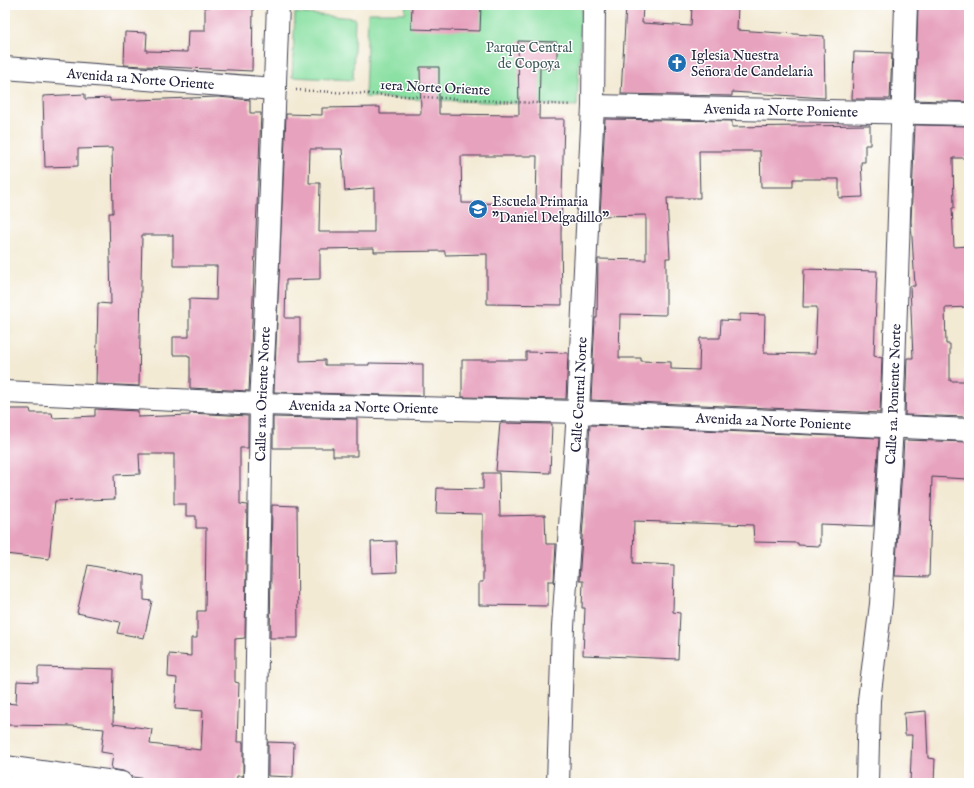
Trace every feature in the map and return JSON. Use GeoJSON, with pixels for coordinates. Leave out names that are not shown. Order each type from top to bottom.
{"type":"FeatureCollection","features":[{"type":"Feature","properties":{"kind":"street","name":"Calle 1a. Oriente Norte"},"geometry":{"type":"LineString","coordinates":[[255,783],[261,404],[278,5]]}},
{"type":"Feature","properties":{"kind":"street","name":"Calle Central Norte"},"geometry":{"type":"LineString","coordinates":[[558,783],[563,627],[578,412],[593,106],[594,5]]}},
{"type":"Feature","properties":{"kind":"street","name":"Calle 1a. Poniente Norte"},"geometry":{"type":"LineString","coordinates":[[867,783],[869,700],[881,604],[892,427],[906,5]]}},
{"type":"Feature","properties":{"kind":"street","name":"Avenida 1a Norte Oriente"},"geometry":{"type":"LineString","coordinates":[[5,68],[275,88]]}},
{"type":"Feature","properties":{"kind":"street","name":"Avenida 1a Norte Poniente"},"geometry":{"type":"LineString","coordinates":[[593,106],[969,114]]}},
{"type":"Feature","properties":{"kind":"street","name":"Avenida 2a Norte Oriente"},"geometry":{"type":"LineString","coordinates":[[5,392],[261,404],[578,412]]}},
{"type":"Feature","properties":{"kind":"street","name":"Avenida 2a Norte Poniente"},"geometry":{"type":"LineString","coordinates":[[578,412],[969,430]]}},
{"type":"Feature","properties":{"kind":"street"},"geometry":{"type":"LineString","coordinates":[[5,767],[122,783]]}},
{"type":"Feature","properties":{"kind":"path","name":"1era Norte Oriente"},"geometry":{"type":"LineString","coordinates":[[275,88],[593,106]]}},
{"type":"Feature","properties":{"kind":"green space","name":"Parque Central de Copoya"},"geometry":{"type":"Polygon","coordinates":[[[406,5],[582,5],[577,106],[365,97],[368,13],[405,13],[406,5]]]}},
{"type":"Feature","properties":{"kind":"green space"},"geometry":{"type":"Polygon","coordinates":[[[295,13],[355,18],[353,80],[292,77],[295,13]]]}},
{"type":"Feature","properties":{"kind":"building"},"geometry":{"type":"Polygon","coordinates":[[[412,5],[481,5],[480,31],[411,29],[412,5]]]}},
{"type":"Feature","properties":{"kind":"building"},"geometry":{"type":"Polygon","coordinates":[[[626,5],[643,5],[642,23],[691,26],[692,5],[738,5],[737,30],[824,36],[825,98],[732,92],[732,96],[621,94],[626,5]]]}},
{"type":"Feature","properties":{"kind":"building"},"geometry":{"type":"Polygon","coordinates":[[[918,5],[969,5],[969,102],[915,100],[918,5]]]}},
{"type":"Feature","properties":{"kind":"building"},"geometry":{"type":"Polygon","coordinates":[[[205,7],[253,7],[252,71],[124,65],[125,32],[147,33],[146,51],[187,52],[188,31],[205,31],[205,7]]]}},
{"type":"Feature","properties":{"kind":"building"},"geometry":{"type":"Polygon","coordinates":[[[518,41],[557,42],[557,68],[540,68],[539,119],[564,119],[561,233],[562,305],[487,304],[487,254],[445,255],[445,251],[374,252],[374,248],[320,249],[320,279],[286,280],[285,318],[300,318],[300,361],[325,360],[325,365],[369,365],[369,363],[423,364],[423,396],[274,392],[286,114],[322,115],[322,108],[380,107],[380,114],[421,114],[420,67],[439,67],[439,114],[519,115],[518,41]],[[310,149],[309,183],[320,183],[319,232],[374,232],[374,188],[345,191],[342,149],[310,149]],[[461,156],[462,203],[536,204],[537,156],[461,156]]]}},
{"type":"Feature","properties":{"kind":"building"},"geometry":{"type":"Polygon","coordinates":[[[854,52],[892,53],[890,99],[852,99],[854,52]]]}},
{"type":"Feature","properties":{"kind":"building"},"geometry":{"type":"Polygon","coordinates":[[[85,94],[85,99],[110,98],[110,101],[218,97],[250,100],[250,113],[261,113],[249,391],[190,388],[190,357],[188,357],[188,355],[173,355],[173,337],[189,337],[189,299],[216,300],[217,266],[173,266],[173,235],[142,235],[139,386],[96,384],[98,303],[111,304],[109,213],[113,213],[112,148],[78,149],[78,166],[45,167],[43,96],[85,94]]]}},
{"type":"Feature","properties":{"kind":"building"},"geometry":{"type":"Polygon","coordinates":[[[605,119],[732,121],[732,127],[870,125],[870,145],[865,145],[865,162],[861,162],[863,197],[839,198],[839,179],[793,179],[793,187],[761,187],[760,151],[699,151],[700,198],[667,198],[670,258],[666,258],[666,315],[620,314],[619,358],[641,358],[641,361],[671,362],[671,369],[699,370],[700,338],[720,338],[721,320],[740,321],[740,314],[765,315],[764,353],[815,354],[817,307],[803,307],[804,269],[877,271],[874,356],[882,358],[880,413],[591,400],[595,318],[597,318],[598,259],[646,260],[646,215],[600,216],[605,119]]]}},
{"type":"Feature","properties":{"kind":"building"},"geometry":{"type":"Polygon","coordinates":[[[915,125],[969,126],[969,158],[953,158],[954,208],[952,208],[954,247],[969,246],[969,307],[945,308],[946,344],[950,344],[950,381],[968,381],[969,417],[905,415],[907,358],[913,358],[910,286],[915,286],[911,221],[915,125]]]}},
{"type":"Feature","properties":{"kind":"building"},"geometry":{"type":"Polygon","coordinates":[[[526,352],[568,353],[566,399],[462,397],[462,360],[526,360],[526,352]]]}},
{"type":"Feature","properties":{"kind":"building"},"geometry":{"type":"Polygon","coordinates":[[[5,409],[30,409],[31,413],[52,413],[53,418],[95,416],[95,409],[138,411],[138,417],[190,415],[190,413],[248,416],[248,448],[240,448],[240,504],[247,505],[245,638],[235,639],[235,682],[239,683],[237,742],[243,742],[243,776],[237,776],[236,783],[170,783],[132,777],[123,771],[111,769],[113,754],[101,752],[104,729],[72,726],[5,725],[5,703],[16,704],[17,681],[38,682],[38,667],[114,669],[113,724],[152,729],[150,744],[201,750],[203,711],[175,709],[177,678],[168,677],[169,654],[191,656],[191,638],[197,638],[197,611],[205,611],[206,528],[196,528],[196,516],[186,516],[186,504],[174,504],[174,454],[139,454],[140,474],[114,475],[115,499],[55,501],[49,559],[5,554],[5,409]]]}},
{"type":"Feature","properties":{"kind":"building"},"geometry":{"type":"Polygon","coordinates":[[[273,417],[357,419],[357,456],[333,456],[333,448],[273,448],[273,417]]]}},
{"type":"Feature","properties":{"kind":"building"},"geometry":{"type":"Polygon","coordinates":[[[500,423],[552,424],[550,473],[496,471],[500,423]]]}},
{"type":"Feature","properties":{"kind":"building"},"geometry":{"type":"Polygon","coordinates":[[[590,425],[879,438],[873,526],[820,524],[820,546],[798,545],[798,543],[754,542],[753,525],[634,521],[633,563],[674,565],[673,612],[680,613],[678,659],[583,655],[585,608],[582,608],[583,581],[579,581],[590,425]]]}},
{"type":"Feature","properties":{"kind":"building"},"geometry":{"type":"Polygon","coordinates":[[[904,440],[969,442],[967,479],[932,477],[929,577],[895,576],[904,440]]]}},
{"type":"Feature","properties":{"kind":"building"},"geometry":{"type":"Polygon","coordinates":[[[483,473],[499,473],[500,516],[545,515],[546,544],[556,544],[554,581],[548,581],[548,606],[479,605],[479,582],[483,582],[483,514],[436,513],[437,488],[483,489],[483,473]]]}},
{"type":"Feature","properties":{"kind":"building"},"geometry":{"type":"Polygon","coordinates":[[[272,505],[297,506],[298,638],[270,638],[272,505]]]}},
{"type":"Feature","properties":{"kind":"building"},"geometry":{"type":"Polygon","coordinates":[[[396,541],[397,572],[372,573],[371,542],[396,541]]]}},
{"type":"Feature","properties":{"kind":"building"},"geometry":{"type":"Polygon","coordinates":[[[88,565],[144,576],[144,600],[152,601],[144,638],[117,633],[120,622],[77,613],[88,565]]]}},
{"type":"Feature","properties":{"kind":"building"},"geometry":{"type":"Polygon","coordinates":[[[926,711],[928,758],[935,759],[934,783],[910,783],[912,735],[905,735],[904,713],[926,711]]]}},
{"type":"Feature","properties":{"kind":"building"},"geometry":{"type":"Polygon","coordinates":[[[268,742],[294,743],[293,777],[268,776],[268,742]]]}},
{"type":"Feature","properties":{"kind":"place","name":"Iglesia Nuestra Señora de Candelaria"},"geometry":{"type":"Point","coordinates":[677,63]}},
{"type":"Feature","properties":{"kind":"place","name":"Escuela Primaria \"Daniel Delgadillo\""},"geometry":{"type":"Point","coordinates":[478,209]}}]}
